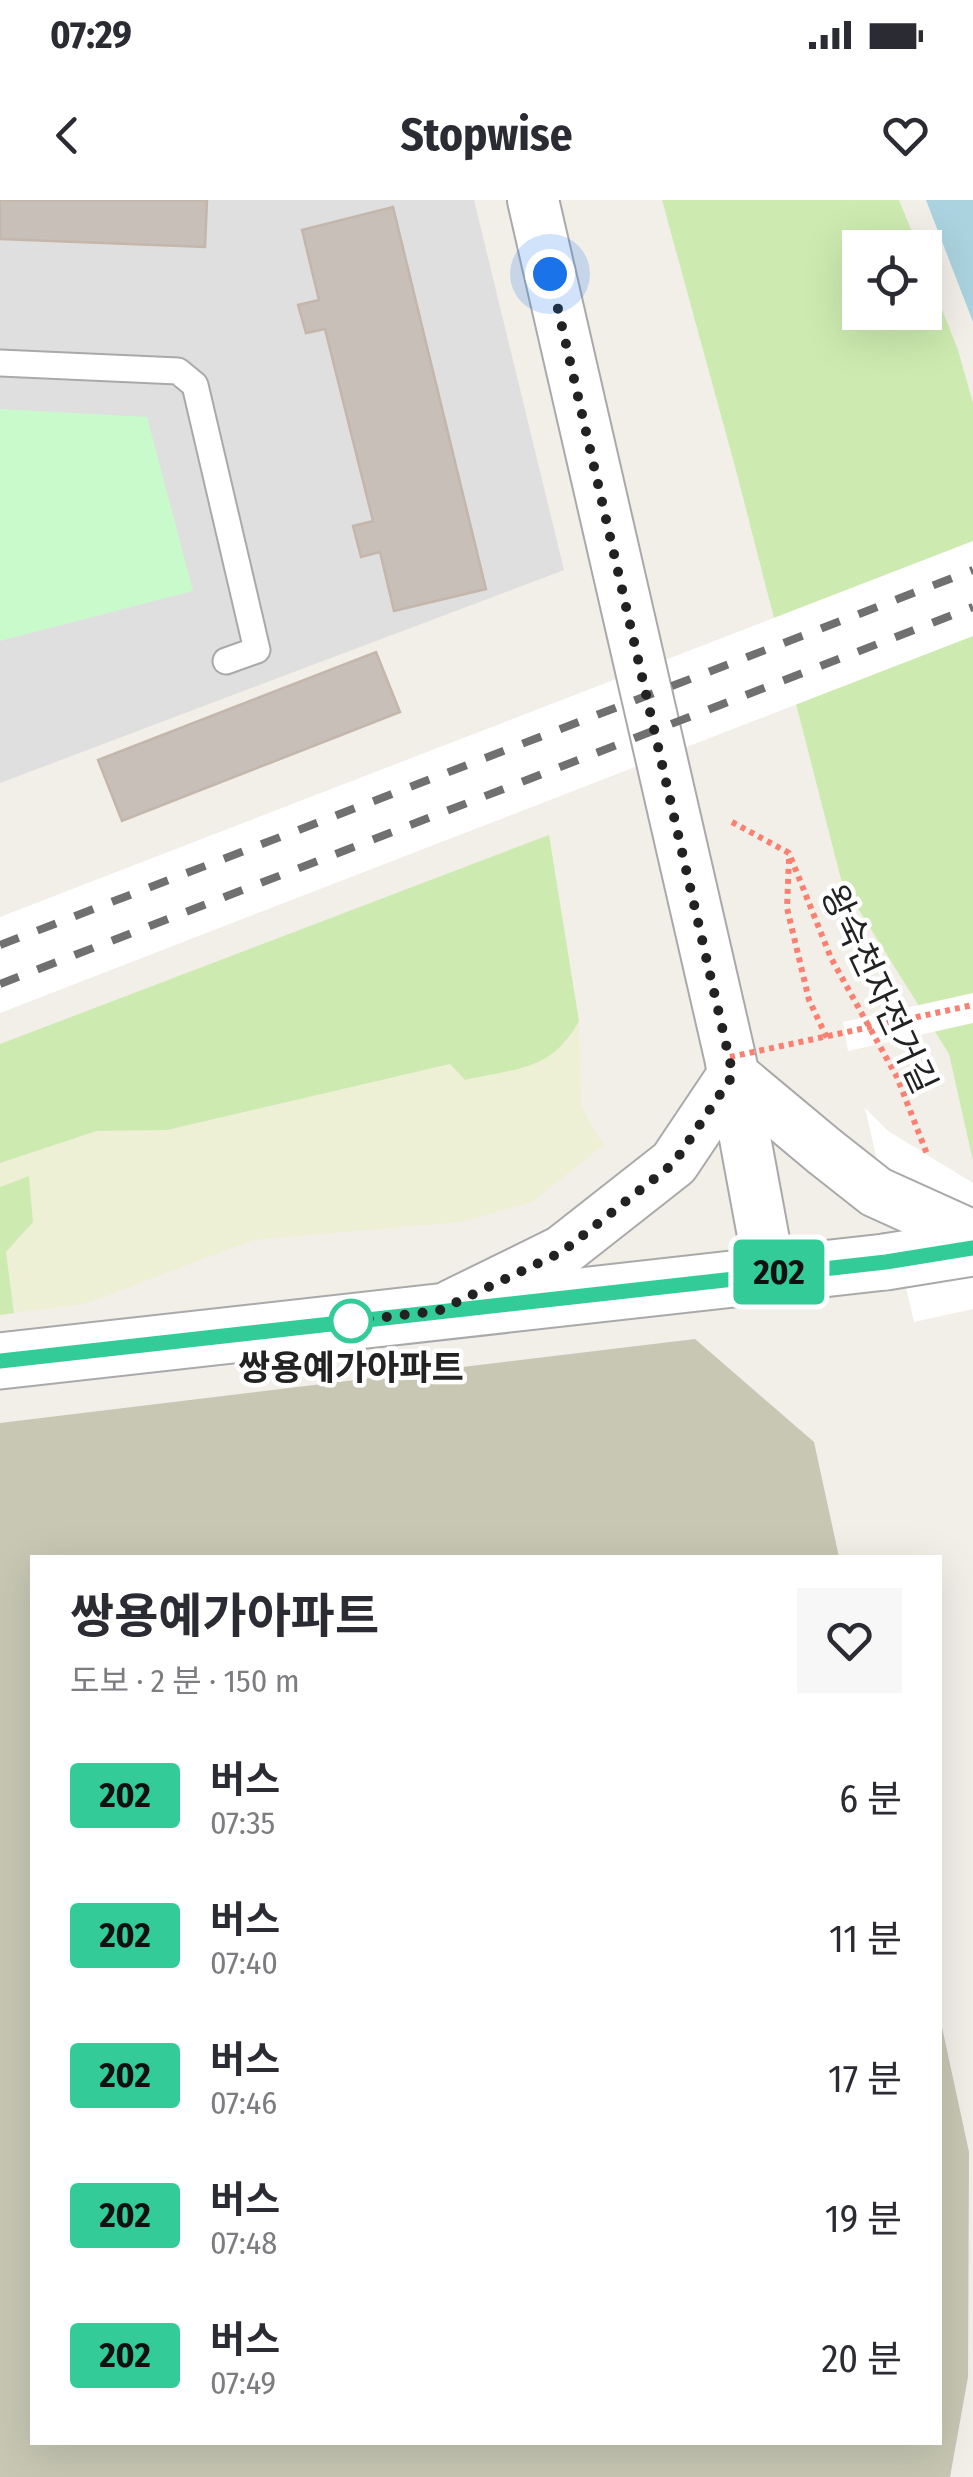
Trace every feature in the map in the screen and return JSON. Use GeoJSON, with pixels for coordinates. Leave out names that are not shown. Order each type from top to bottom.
{"type":"FeatureCollection","features":[{"type":"Feature","properties":{"kind":"street"},"geometry":{"type":"LineString","coordinates":[[533,200],[732,1066],[770,1273]]}},
{"type":"Feature","properties":{"kind":"street"},"geometry":{"type":"LineString","coordinates":[[732,1066],[824,1152],[876,1192],[973,1236]]}},
{"type":"Feature","properties":{"kind":"street"},"geometry":{"type":"LineString","coordinates":[[438,1311],[562,1252],[674,1163],[732,1066]]}},
{"type":"Feature","properties":{"kind":"street"},"geometry":{"type":"LineString","coordinates":[[0,1361],[886,1262],[973,1248]]}},
{"type":"Feature","properties":{"kind":"lane"},"geometry":{"type":"LineString","coordinates":[[0,364],[178,371],[195,385],[256,650],[226,661]]}},
{"type":"Feature","properties":{"kind":"path","name":"왕숙천자전거길"},"geometry":{"type":"LineString","coordinates":[[669,788],[790,853],[831,958],[897,1077],[932,1166]]}},
{"type":"Feature","properties":{"kind":"path"},"geometry":{"type":"LineString","coordinates":[[790,853],[787,908],[809,1000],[827,1038]]}},
{"type":"Feature","properties":{"kind":"path"},"geometry":{"type":"LineString","coordinates":[[732,1066],[827,1038],[973,1005]]}},
{"type":"Feature","properties":{"kind":"shaded area"},"geometry":{"type":"Polygon","coordinates":[[[0,200],[474,200],[564,570],[0,783],[0,200]]]}},
{"type":"Feature","properties":{"kind":"shaded area"},"geometry":{"type":"Polygon","coordinates":[[[579,1021],[581,1106],[604,1145],[532,1202],[462,1222],[254,1240],[85,1304],[14,1313],[6,1251],[33,1222],[29,1177],[0,1187],[0,1163],[97,1131],[167,1130],[451,1064],[567,1043],[579,1021]]]}},
{"type":"Feature","properties":{"kind":"shaded area"},"geometry":{"type":"Polygon","coordinates":[[[695,1339],[814,1442],[839,1555],[30,1555],[30,2445],[942,2445],[942,2027],[969,2152],[968,2377],[950,2477],[0,2477],[0,1423],[695,1339]]]}},
{"type":"Feature","properties":{"kind":"green space"},"geometry":{"type":"Polygon","coordinates":[[[662,200],[899,200],[911,230],[842,230],[842,330],[942,330],[942,309],[973,403],[973,1161],[949,1054],[842,883],[662,200]]]}},
{"type":"Feature","properties":{"kind":"green space"},"geometry":{"type":"Polygon","coordinates":[[[0,409],[147,417],[193,591],[0,641],[0,409]]]}},
{"type":"Feature","properties":{"kind":"green space"},"geometry":{"type":"Polygon","coordinates":[[[549,835],[579,1021],[557,1050],[545,1058],[517,1069],[465,1080],[450,1064],[167,1130],[97,1131],[0,1163],[0,1044],[549,835]]]}},
{"type":"Feature","properties":{"kind":"green space"},"geometry":{"type":"Polygon","coordinates":[[[29,1176],[33,1222],[6,1252],[14,1313],[0,1315],[0,1187],[29,1176]]]}},
{"type":"Feature","properties":{"kind":"water"},"geometry":{"type":"Polygon","coordinates":[[[926,200],[973,200],[973,322],[942,242],[942,230],[938,230],[926,200]]]}},
{"type":"Feature","properties":{"kind":"pier"},"geometry":{"type":"Polygon","coordinates":[[[973,541],[973,636],[0,1013],[0,917],[973,541]]]}},
{"type":"Feature","properties":{"kind":"pier"},"geometry":{"type":"Polygon","coordinates":[[[973,993],[973,1023],[848,1051],[843,1022],[973,993]]]}},
{"type":"Feature","properties":{"kind":"pier"},"geometry":{"type":"Polygon","coordinates":[[[865,1108],[888,1131],[973,1183],[973,1309],[914,1322],[865,1108]]]}},
{"type":"Feature","properties":{"kind":"building"},"geometry":{"type":"Polygon","coordinates":[[[0,200],[207,200],[205,247],[0,239],[0,200]]]}},
{"type":"Feature","properties":{"kind":"building"},"geometry":{"type":"Polygon","coordinates":[[[393,207],[486,589],[394,611],[380,552],[361,557],[353,526],[373,521],[325,329],[306,333],[298,305],[319,300],[302,230],[393,207]]]}},
{"type":"Feature","properties":{"kind":"building"},"geometry":{"type":"Polygon","coordinates":[[[376,652],[400,712],[122,821],[98,760],[376,652]]]}},
{"type":"Feature","properties":{"kind":"railway"},"geometry":{"type":"LineString","coordinates":[[0,945],[973,570]]}},
{"type":"Feature","properties":{"kind":"railway"},"geometry":{"type":"LineString","coordinates":[[0,984],[973,607]]}},
{"type":"Feature","properties":{"kind":"bus line","name":"202"},"geometry":{"type":"LineString","coordinates":[[0,1361],[886,1262],[973,1248]]}},
{"type":"Feature","properties":{"kind":"place","name":"쌍용예가아파트"},"geometry":{"type":"Point","coordinates":[351,1321]}},
{"type":"Feature","properties":{"kind":"route"},"geometry":{"type":"LineString","coordinates":[[351,1321],[438,1311],[562,1252],[674,1163],[733,1075],[550,274]]}}]}
